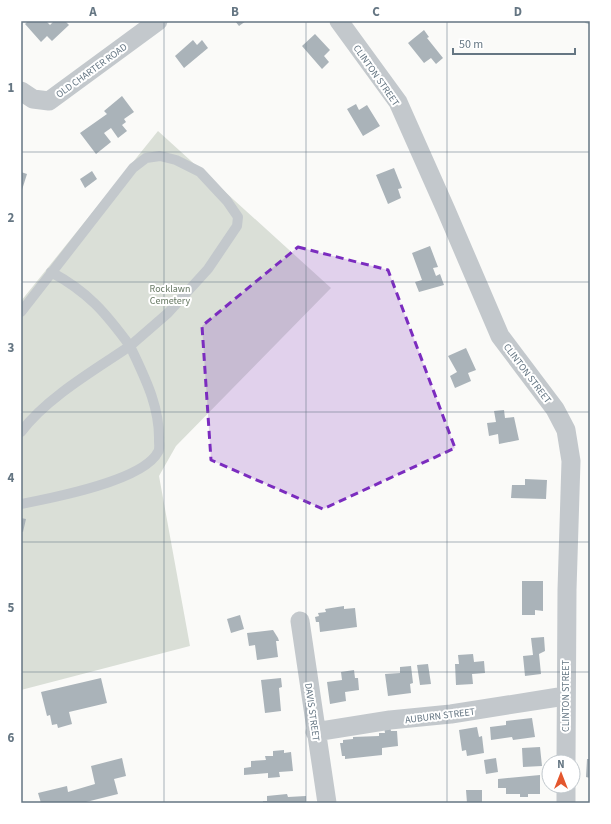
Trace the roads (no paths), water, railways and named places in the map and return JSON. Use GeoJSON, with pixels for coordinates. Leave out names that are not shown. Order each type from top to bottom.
{"type":"FeatureCollection","features":[{"type":"Feature","properties":{"kind":"street","name":"OLD CHARTER ROAD"},"geometry":{"type":"LineString","coordinates":[[21,91],[33,99],[49,101],[158,21]]}},
{"type":"Feature","properties":{"kind":"street","name":"CLINTON STREET"},"geometry":{"type":"LineString","coordinates":[[339,21],[398,102],[500,336],[556,409],[566,430],[571,461],[565,696],[566,754]]}},
{"type":"Feature","properties":{"kind":"street","name":"DAVIS STREET"},"geometry":{"type":"LineString","coordinates":[[300,621],[315,732],[327,803]]}},
{"type":"Feature","properties":{"kind":"street","name":"AUBURN STREET"},"geometry":{"type":"LineString","coordinates":[[315,732],[390,720],[451,714],[565,696]]}},
{"type":"Feature","properties":{"kind":"lane"},"geometry":{"type":"LineString","coordinates":[[21,312],[133,168],[146,158],[160,156],[176,160],[200,172],[228,201],[238,216],[237,226],[208,269],[168,313],[130,346],[78,382],[35,415],[21,432]]}},
{"type":"Feature","properties":{"kind":"lane"},"geometry":{"type":"LineString","coordinates":[[21,504],[71,494],[130,474],[149,464],[159,451],[160,430],[156,406],[130,346],[95,302],[73,284],[51,272]]}},
{"type":"Feature","properties":{"kind":"park label","name":"Rocklawn Cemetery"},"geometry":{"type":"Point","coordinates":[170,294]}}]}
